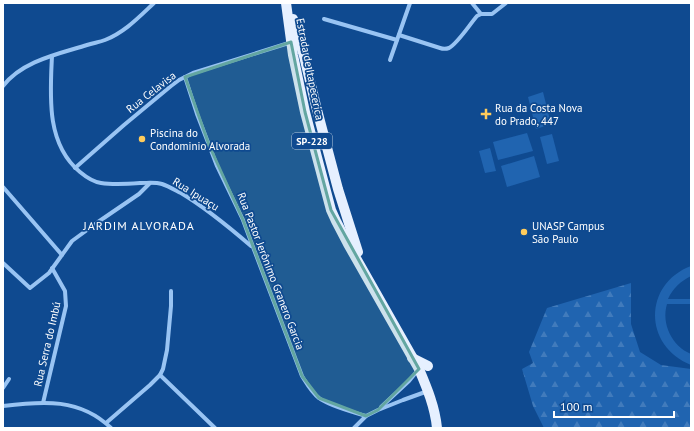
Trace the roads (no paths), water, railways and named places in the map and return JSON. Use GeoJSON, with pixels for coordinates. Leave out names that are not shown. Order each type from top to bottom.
{"type":"FeatureCollection","features":[{"type":"Feature","properties":{"kind":"main road","name":"Estrada de Itapecerica"},"geometry":{"type":"LineString","coordinates":[[287,3],[295,41],[364,272],[412,358],[423,368],[437,428]]}},
{"type":"Feature","properties":{"kind":"street"},"geometry":{"type":"LineString","coordinates":[[3,86],[24,68],[52,56],[114,36],[130,26],[154,3]]}},
{"type":"Feature","properties":{"kind":"street"},"geometry":{"type":"LineString","coordinates":[[390,60],[410,3]]}},
{"type":"Feature","properties":{"kind":"street"},"geometry":{"type":"LineString","coordinates":[[472,3],[481,14]]}},
{"type":"Feature","properties":{"kind":"street"},"geometry":{"type":"LineString","coordinates":[[399,35],[440,48],[448,48],[475,18],[481,14],[492,14],[506,3]]}},
{"type":"Feature","properties":{"kind":"street"},"geometry":{"type":"LineString","coordinates":[[324,19],[397,40]]}},
{"type":"Feature","properties":{"kind":"street","name":"Rua Celavisa"},"geometry":{"type":"LineString","coordinates":[[75,168],[179,80],[295,41]]}},
{"type":"Feature","properties":{"kind":"street","name":"Rua Ipuaçu"},"geometry":{"type":"LineString","coordinates":[[52,56],[50,100],[54,132],[65,156],[75,168],[85,176],[99,183],[115,185],[155,182],[165,185],[207,210],[253,247]]}},
{"type":"Feature","properties":{"kind":"street","name":"Rua Pastor Jerônimo Granero Garcia"},"geometry":{"type":"LineString","coordinates":[[185,77],[217,166],[241,213],[302,376],[319,398],[327,403],[366,416]]}},
{"type":"Feature","properties":{"kind":"street"},"geometry":{"type":"LineString","coordinates":[[3,263],[30,288],[48,273],[72,241],[139,194],[150,183]]}},
{"type":"Feature","properties":{"kind":"street"},"geometry":{"type":"LineString","coordinates":[[3,187],[62,255]]}},
{"type":"Feature","properties":{"kind":"street","name":"Rua Serra do Imbú"},"geometry":{"type":"LineString","coordinates":[[43,403],[66,306],[65,291],[52,268]]}},
{"type":"Feature","properties":{"kind":"street"},"geometry":{"type":"LineString","coordinates":[[106,423],[160,375],[163,369],[167,350],[171,291]]}},
{"type":"Feature","properties":{"kind":"street"},"geometry":{"type":"LineString","coordinates":[[378,410],[423,368]]}},
{"type":"Feature","properties":{"kind":"street"},"geometry":{"type":"LineString","coordinates":[[160,375],[215,428]]}},
{"type":"Feature","properties":{"kind":"street"},"geometry":{"type":"LineString","coordinates":[[3,388],[9,379]]}},
{"type":"Feature","properties":{"kind":"street"},"geometry":{"type":"LineString","coordinates":[[354,428],[366,416],[378,410],[429,391]]}},
{"type":"Feature","properties":{"kind":"street"},"geometry":{"type":"LineString","coordinates":[[3,406],[43,403],[68,405],[88,411],[111,428]]}},
{"type":"Feature","properties":{"kind":"place","name":"Rua da Costa Nova do Prado, 447"},"geometry":{"type":"Point","coordinates":[486,114]}},
{"type":"Feature","properties":{"kind":"place","name":"Piscina do Condominio Alvorada"},"geometry":{"type":"Point","coordinates":[142,139]}},
{"type":"Feature","properties":{"kind":"place","name":"UNASP Campus São Paulo"},"geometry":{"type":"Point","coordinates":[524,232]}},
{"type":"Feature","properties":{"kind":"district","name":"JARDIM ALVORADA"},"geometry":{"type":"Point","coordinates":[139,225]}}]}
